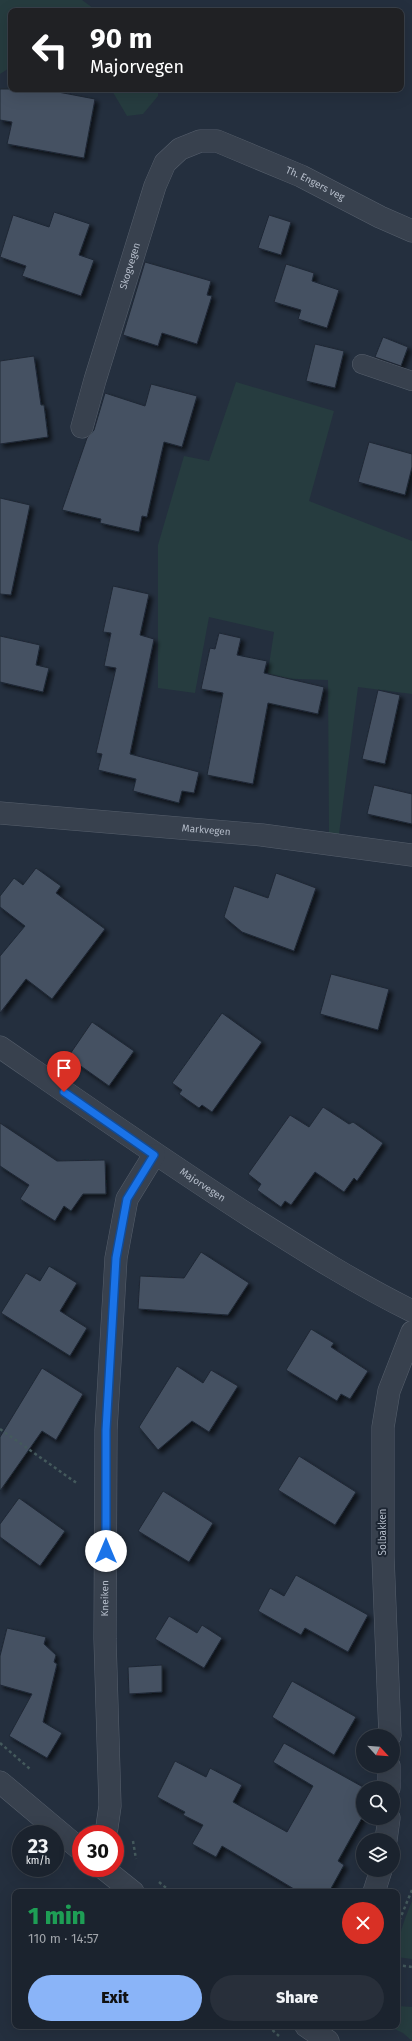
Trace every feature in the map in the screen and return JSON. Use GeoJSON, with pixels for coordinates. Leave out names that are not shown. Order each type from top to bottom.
{"type":"FeatureCollection","features":[{"type":"Feature","properties":{"kind":"street","name":"Skogvegen"},"geometry":{"type":"LineString","coordinates":[[82,427],[155,186],[164,163],[180,148],[200,141],[217,141]]}},
{"type":"Feature","properties":{"kind":"street","name":"Th. Engers veg"},"geometry":{"type":"LineString","coordinates":[[217,141],[301,176],[380,217],[412,230]]}},
{"type":"Feature","properties":{"kind":"street","name":"Markvegen"},"geometry":{"type":"LineString","coordinates":[[0,813],[262,835],[412,855]]}},
{"type":"Feature","properties":{"kind":"street","name":"Majorvegen"},"geometry":{"type":"LineString","coordinates":[[0,1047],[154,1155],[306,1252],[378,1294],[412,1311]]}},
{"type":"Feature","properties":{"kind":"street","name":"Kneiken"},"geometry":{"type":"LineString","coordinates":[[107,1825],[110,1806],[105,1639],[106,1430],[116,1258],[127,1199],[154,1155]]}},
{"type":"Feature","properties":{"kind":"street","name":"Solbakken"},"geometry":{"type":"LineString","coordinates":[[390,1729],[383,1556],[383,1427],[389,1391],[412,1332]]}},
{"type":"Feature","properties":{"kind":"street"},"geometry":{"type":"LineString","coordinates":[[0,1782],[72,1842]]}},
{"type":"Feature","properties":{"kind":"street"},"geometry":{"type":"LineString","coordinates":[[114,1877],[129,1889]]}},
{"type":"Feature","properties":{"kind":"street"},"geometry":{"type":"LineString","coordinates":[[375,1889],[379,1877]]}},
{"type":"Feature","properties":{"kind":"street"},"geometry":{"type":"LineString","coordinates":[[310,2029],[328,2041]]}},
{"type":"Feature","properties":{"kind":"lane"},"geometry":{"type":"LineString","coordinates":[[362,364],[412,381]]}},
{"type":"Feature","properties":{"kind":"path"},"geometry":{"type":"LineString","coordinates":[[0,1429],[106,1504]]}},
{"type":"Feature","properties":{"kind":"path"},"geometry":{"type":"LineString","coordinates":[[400,1919],[412,1890]]}},
{"type":"Feature","properties":{"kind":"path"},"geometry":{"type":"LineString","coordinates":[[400,1965],[412,1967]]}},
{"type":"Feature","properties":{"kind":"path"},"geometry":{"type":"LineString","coordinates":[[272,2029],[280,2036]]}},
{"type":"Feature","properties":{"kind":"green space"},"geometry":{"type":"Polygon","coordinates":[[[0,0],[82,0],[93,8],[8,8],[8,69],[0,74],[0,0]]]}},
{"type":"Feature","properties":{"kind":"green space"},"geometry":{"type":"Polygon","coordinates":[[[113,92],[158,92],[158,96],[143,114],[127,116],[113,92]]]}},
{"type":"Feature","properties":{"kind":"green space"},"geometry":{"type":"Polygon","coordinates":[[[236,382],[334,411],[309,501],[412,541],[412,694],[358,687],[339,834],[329,833],[328,680],[267,678],[274,632],[209,617],[195,693],[158,688],[158,545],[184,456],[209,461],[236,382]]]}},
{"type":"Feature","properties":{"kind":"green space"},"geometry":{"type":"Polygon","coordinates":[[[412,1901],[412,1959],[400,1957],[400,1935],[412,1901]]]}},
{"type":"Feature","properties":{"kind":"green space"},"geometry":{"type":"Polygon","coordinates":[[[400,2006],[412,2007],[412,2041],[403,2033],[394,2029],[400,2029],[400,2006]]]}},
{"type":"Feature","properties":{"kind":"building"},"geometry":{"type":"Polygon","coordinates":[[[0,89],[8,89],[8,92],[58,92],[95,99],[84,158],[7,144],[12,122],[0,120],[0,89]]]}},
{"type":"Feature","properties":{"kind":"building"},"geometry":{"type":"Polygon","coordinates":[[[54,212],[90,224],[79,255],[94,260],[81,296],[22,276],[26,266],[0,257],[13,215],[49,227],[54,212]]]}},
{"type":"Feature","properties":{"kind":"building"},"geometry":{"type":"Polygon","coordinates":[[[269,215],[291,222],[281,255],[258,248],[269,215]]]}},
{"type":"Feature","properties":{"kind":"building"},"geometry":{"type":"Polygon","coordinates":[[[145,262],[211,281],[207,295],[212,296],[197,344],[162,333],[158,346],[123,335],[145,262]]]}},
{"type":"Feature","properties":{"kind":"building"},"geometry":{"type":"Polygon","coordinates":[[[286,264],[314,273],[312,281],[339,290],[327,328],[298,319],[301,310],[274,302],[286,264]]]}},
{"type":"Feature","properties":{"kind":"building"},"geometry":{"type":"Polygon","coordinates":[[[383,337],[408,347],[401,366],[375,357],[383,337]]]}},
{"type":"Feature","properties":{"kind":"building"},"geometry":{"type":"Polygon","coordinates":[[[315,344],[344,351],[335,388],[306,381],[315,344]]]}},
{"type":"Feature","properties":{"kind":"building"},"geometry":{"type":"Polygon","coordinates":[[[34,356],[41,405],[44,405],[48,437],[0,444],[0,361],[34,356]]]}},
{"type":"Feature","properties":{"kind":"building"},"geometry":{"type":"Polygon","coordinates":[[[151,384],[197,396],[182,447],[164,442],[147,517],[142,516],[139,532],[100,523],[101,519],[62,510],[87,438],[94,430],[105,393],[145,406],[151,384]]]}},
{"type":"Feature","properties":{"kind":"building"},"geometry":{"type":"Polygon","coordinates":[[[369,442],[412,454],[412,467],[405,495],[358,482],[369,442]]]}},
{"type":"Feature","properties":{"kind":"building"},"geometry":{"type":"Polygon","coordinates":[[[0,498],[30,505],[11,595],[0,594],[0,498]]]}},
{"type":"Feature","properties":{"kind":"building"},"geometry":{"type":"Polygon","coordinates":[[[113,586],[149,594],[140,635],[154,639],[130,754],[199,772],[194,793],[182,791],[179,803],[133,791],[136,779],[98,770],[102,754],[96,753],[116,668],[104,666],[111,633],[103,632],[113,586]]]}},
{"type":"Feature","properties":{"kind":"building"},"geometry":{"type":"Polygon","coordinates":[[[219,633],[241,638],[237,655],[267,661],[264,673],[324,687],[318,714],[268,703],[253,784],[207,775],[223,693],[201,689],[210,648],[215,649],[219,633]]]}},
{"type":"Feature","properties":{"kind":"building"},"geometry":{"type":"Polygon","coordinates":[[[0,636],[40,645],[36,665],[49,668],[43,692],[0,682],[0,636]]]}},
{"type":"Feature","properties":{"kind":"building"},"geometry":{"type":"Polygon","coordinates":[[[378,690],[400,695],[385,764],[362,759],[378,690]]]}},
{"type":"Feature","properties":{"kind":"building"},"geometry":{"type":"Polygon","coordinates":[[[374,785],[412,794],[412,824],[367,814],[374,785]]]}},
{"type":"Feature","properties":{"kind":"building"},"geometry":{"type":"Polygon","coordinates":[[[36,868],[61,886],[56,893],[105,929],[52,999],[26,979],[0,1013],[0,956],[25,926],[0,907],[0,896],[14,878],[23,885],[36,868]]]}},
{"type":"Feature","properties":{"kind":"building"},"geometry":{"type":"Polygon","coordinates":[[[276,873],[316,888],[294,951],[242,932],[224,917],[234,886],[268,898],[276,873]]]}},
{"type":"Feature","properties":{"kind":"building"},"geometry":{"type":"Polygon","coordinates":[[[331,974],[389,989],[378,1030],[320,1014],[331,974]]]}},
{"type":"Feature","properties":{"kind":"building"},"geometry":{"type":"Polygon","coordinates":[[[222,1013],[262,1042],[212,1112],[202,1105],[199,1108],[179,1094],[182,1090],[172,1083],[222,1013]]]}},
{"type":"Feature","properties":{"kind":"building"},"geometry":{"type":"Polygon","coordinates":[[[92,1022],[134,1051],[109,1086],[68,1057],[92,1022]]]}},
{"type":"Feature","properties":{"kind":"building"},"geometry":{"type":"Polygon","coordinates":[[[323,1107],[349,1124],[353,1122],[383,1143],[357,1181],[354,1178],[344,1192],[315,1172],[291,1205],[285,1201],[281,1207],[257,1190],[261,1184],[248,1174],[290,1115],[309,1127],[323,1107]]]}},
{"type":"Feature","properties":{"kind":"building"},"geometry":{"type":"Polygon","coordinates":[[[0,1123],[57,1161],[105,1160],[106,1194],[83,1194],[71,1211],[64,1206],[55,1221],[20,1199],[29,1185],[0,1166],[0,1123]]]}},
{"type":"Feature","properties":{"kind":"building"},"geometry":{"type":"Polygon","coordinates":[[[201,1252],[249,1283],[228,1315],[138,1309],[140,1276],[184,1278],[201,1252]]]}},
{"type":"Feature","properties":{"kind":"building"},"geometry":{"type":"Polygon","coordinates":[[[49,1266],[77,1283],[60,1311],[87,1328],[70,1356],[1,1313],[26,1273],[40,1281],[49,1266]]]}},
{"type":"Feature","properties":{"kind":"building"},"geometry":{"type":"Polygon","coordinates":[[[311,1329],[334,1343],[331,1347],[368,1371],[350,1399],[341,1394],[337,1401],[286,1370],[311,1329]]]}},
{"type":"Feature","properties":{"kind":"building"},"geometry":{"type":"Polygon","coordinates":[[[177,1366],[203,1383],[211,1370],[238,1386],[209,1432],[192,1421],[158,1450],[139,1427],[177,1366]]]}},
{"type":"Feature","properties":{"kind":"building"},"geometry":{"type":"Polygon","coordinates":[[[42,1368],[83,1394],[56,1440],[42,1431],[0,1491],[0,1437],[42,1368]]]}},
{"type":"Feature","properties":{"kind":"building"},"geometry":{"type":"Polygon","coordinates":[[[299,1456],[356,1492],[335,1525],[278,1490],[299,1456]]]}},
{"type":"Feature","properties":{"kind":"building"},"geometry":{"type":"Polygon","coordinates":[[[163,1491],[213,1523],[189,1562],[138,1531],[163,1491]]]}},
{"type":"Feature","properties":{"kind":"building"},"geometry":{"type":"Polygon","coordinates":[[[19,1498],[65,1531],[40,1566],[0,1537],[0,1524],[19,1498]]]}},
{"type":"Feature","properties":{"kind":"building"},"geometry":{"type":"Polygon","coordinates":[[[296,1575],[368,1615],[348,1652],[305,1628],[301,1635],[258,1611],[270,1588],[284,1596],[296,1575]]]}},
{"type":"Feature","properties":{"kind":"building"},"geometry":{"type":"Polygon","coordinates":[[[169,1616],[197,1633],[202,1625],[222,1638],[204,1668],[155,1639],[169,1616]]]}},
{"type":"Feature","properties":{"kind":"building"},"geometry":{"type":"Polygon","coordinates":[[[7,1628],[46,1637],[44,1644],[56,1655],[54,1662],[57,1664],[43,1722],[62,1733],[47,1758],[9,1736],[32,1694],[0,1685],[0,1656],[7,1628]]]}},
{"type":"Feature","properties":{"kind":"building"},"geometry":{"type":"Polygon","coordinates":[[[162,1665],[162,1692],[129,1694],[128,1667],[162,1665]]]}},
{"type":"Feature","properties":{"kind":"building"},"geometry":{"type":"Polygon","coordinates":[[[292,1681],[356,1717],[334,1755],[272,1717],[292,1681]]]}},
{"type":"Feature","properties":{"kind":"building"},"geometry":{"type":"Polygon","coordinates":[[[284,1743],[356,1783],[356,1825],[358,1825],[338,1861],[344,1865],[331,1889],[294,1889],[222,1846],[216,1857],[192,1844],[203,1825],[183,1815],[185,1812],[157,1797],[175,1761],[206,1777],[210,1768],[242,1785],[233,1802],[287,1832],[313,1786],[273,1762],[284,1743]]]}},
{"type":"Feature","properties":{"kind":"route"},"geometry":{"type":"LineString","coordinates":[[64,1092],[154,1155],[127,1199],[116,1258],[106,1430],[106,1551]]}}]}
